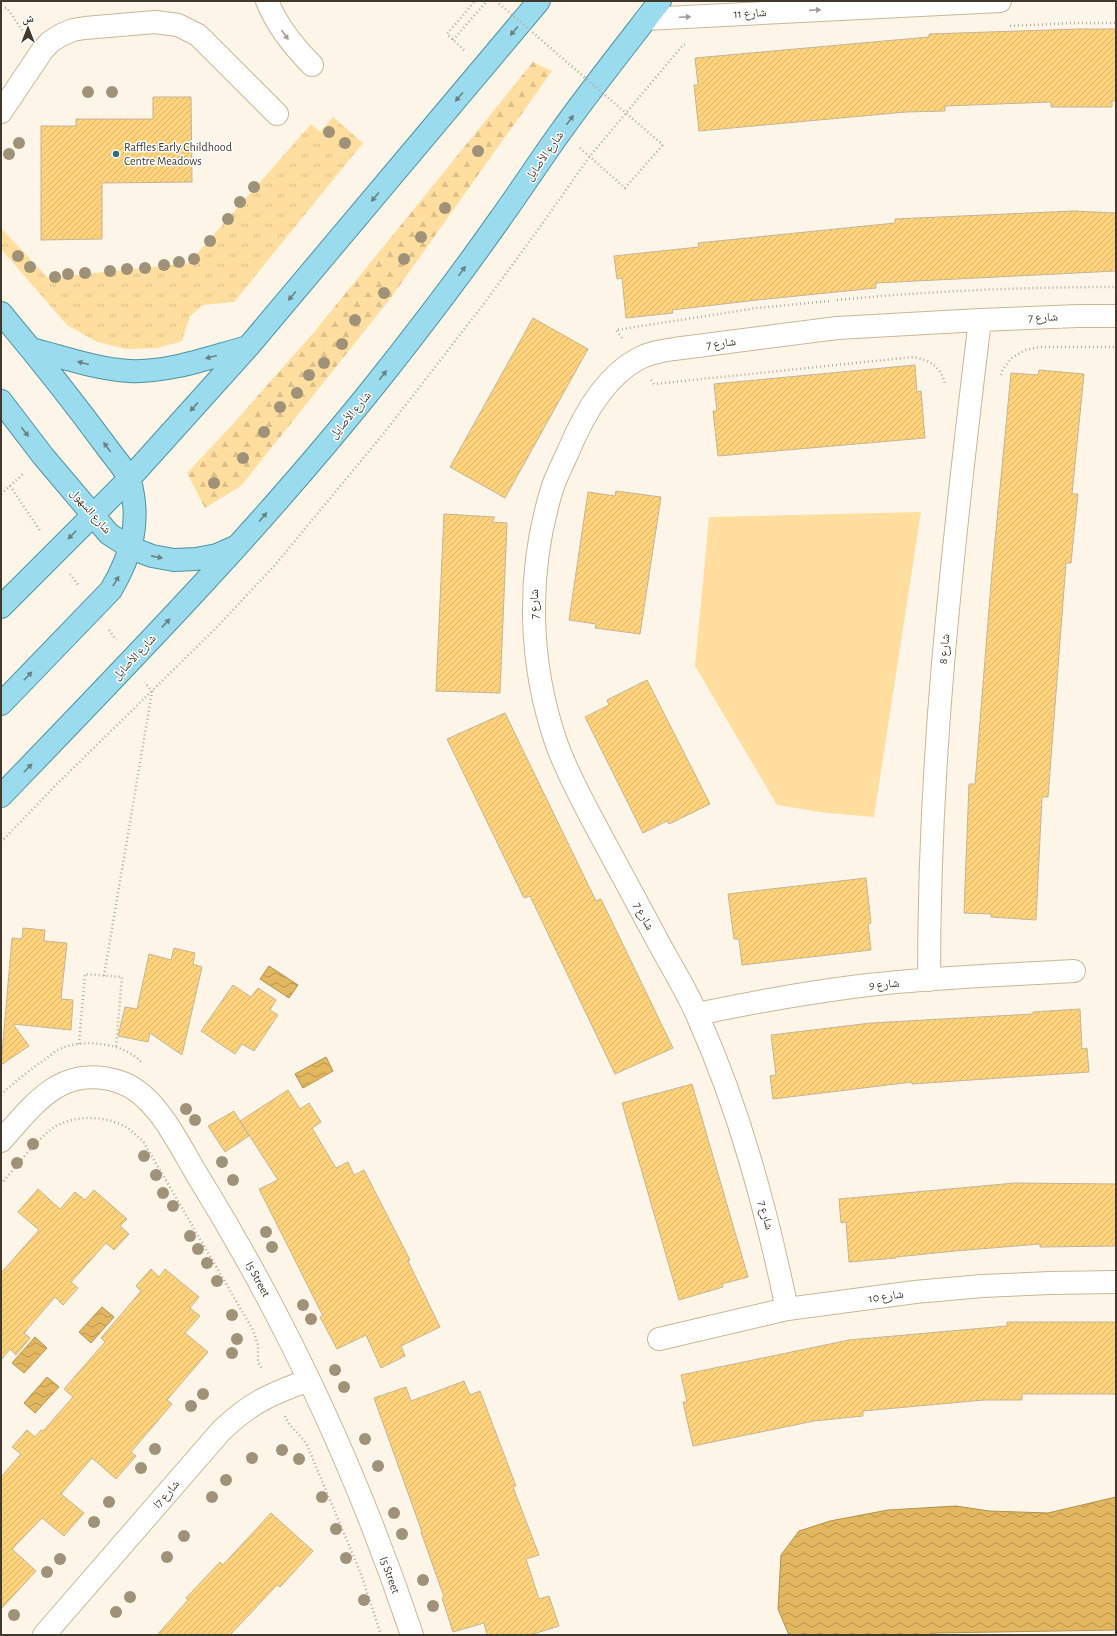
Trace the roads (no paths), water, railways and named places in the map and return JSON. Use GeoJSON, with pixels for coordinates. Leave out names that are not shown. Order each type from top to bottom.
{"type":"FeatureCollection","features":[{"type":"Feature","properties":{"kind":"main road"},"geometry":{"type":"LineString","coordinates":[[1,607],[130,478],[248,347],[539,1]]}},
{"type":"Feature","properties":{"kind":"main road","name":"شارع الأصايل"},"geometry":{"type":"LineString","coordinates":[[1,796],[130,662],[237,546],[307,467],[374,386],[434,309],[501,219],[560,132],[660,1]]}},
{"type":"Feature","properties":{"kind":"main road"},"geometry":{"type":"LineString","coordinates":[[1,313],[84,416],[130,478],[135,501],[135,525],[131,548],[123,570],[111,590],[1,704]]}},
{"type":"Feature","properties":{"kind":"main road"},"geometry":{"type":"LineString","coordinates":[[31,349],[95,366],[130,371],[154,370],[176,366],[248,347]]}},
{"type":"Feature","properties":{"kind":"main road","name":"شارع السهول"},"geometry":{"type":"LineString","coordinates":[[1,401],[43,456],[109,534],[131,548],[152,556],[174,560],[196,559],[217,555],[237,546]]}},
{"type":"Feature","properties":{"kind":"street"},"geometry":{"type":"LineString","coordinates":[[267,1],[283,32],[297,50],[312,65]]}},
{"type":"Feature","properties":{"kind":"street","name":"شارع 11"},"geometry":{"type":"LineString","coordinates":[[833,1],[854,8]]}},
{"type":"Feature","properties":{"kind":"street","name":"شارع 11"},"geometry":{"type":"LineString","coordinates":[[646,19],[952,2],[1000,1]]}},
{"type":"Feature","properties":{"kind":"street"},"geometry":{"type":"LineString","coordinates":[[2,107],[39,55],[50,42],[61,35],[73,30],[155,22],[178,25],[198,35],[277,114]]}},
{"type":"Feature","properties":{"kind":"street","name":"شارع 7"},"geometry":{"type":"LineString","coordinates":[[787,1309],[772,1238],[754,1168],[737,1116],[697,1014],[576,790],[557,745],[542,694],[534,642],[534,589],[540,537],[554,485],[574,437],[601,391],[617,374],[637,360],[653,353],[837,328],[980,320],[1116,316]]}},
{"type":"Feature","properties":{"kind":"street","name":"شارع 8"},"geometry":{"type":"LineString","coordinates":[[929,980],[930,896],[942,665],[957,509],[980,320]]}},
{"type":"Feature","properties":{"kind":"street","name":"شارع 9"},"geometry":{"type":"LineString","coordinates":[[697,1014],[811,992],[869,985],[1074,971]]}},
{"type":"Feature","properties":{"kind":"street","name":"I5 Street"},"geometry":{"type":"LineString","coordinates":[[1,1141],[32,1105],[51,1089],[73,1080],[98,1077],[122,1082],[142,1094],[159,1112],[218,1208],[265,1292],[309,1380],[354,1479],[412,1635]]}},
{"type":"Feature","properties":{"kind":"street","name":"شارع 10"},"geometry":{"type":"LineString","coordinates":[[659,1339],[787,1309],[915,1292],[1050,1283],[1116,1282]]}},
{"type":"Feature","properties":{"kind":"street","name":"I7 شارع"},"geometry":{"type":"LineString","coordinates":[[44,1635],[221,1431],[255,1402],[275,1392],[309,1380]]}},
{"type":"Feature","properties":{"kind":"water"},"geometry":{"type":"Polygon","coordinates":[[[269,966],[298,985],[289,998],[260,979],[269,966]]]}},
{"type":"Feature","properties":{"kind":"water"},"geometry":{"type":"Polygon","coordinates":[[[326,1057],[333,1071],[303,1088],[295,1074],[326,1057]]]}},
{"type":"Feature","properties":{"kind":"water"},"geometry":{"type":"Polygon","coordinates":[[[102,1307],[114,1317],[91,1343],[79,1332],[102,1307]]]}},
{"type":"Feature","properties":{"kind":"water"},"geometry":{"type":"Polygon","coordinates":[[[35,1337],[47,1348],[24,1373],[12,1363],[35,1337]]]}},
{"type":"Feature","properties":{"kind":"water"},"geometry":{"type":"Polygon","coordinates":[[[47,1377],[59,1387],[35,1413],[24,1403],[47,1377]]]}},
{"type":"Feature","properties":{"kind":"water"},"geometry":{"type":"Polygon","coordinates":[[[1116,1497],[1116,1630],[937,1633],[929,1635],[789,1635],[778,1609],[781,1555],[799,1531],[830,1521],[888,1510],[956,1506],[989,1511],[1048,1513],[1116,1497]]]}},
{"type":"Feature","properties":{"kind":"place","name":"Raffles Early Childhood Centre Meadows"},"geometry":{"type":"Point","coordinates":[116,154]}}]}
